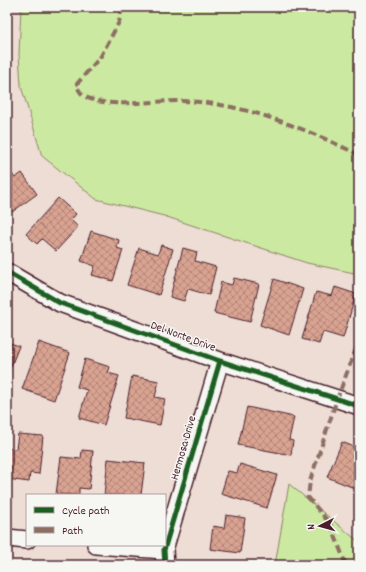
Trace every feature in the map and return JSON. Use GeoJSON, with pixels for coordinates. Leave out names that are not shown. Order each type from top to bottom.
{"type":"FeatureCollection","features":[{"type":"Feature","properties":{"kind":"street","name":"Del Norte Drive"},"geometry":{"type":"LineString","coordinates":[[7,272],[60,303],[220,360],[359,406]]}},
{"type":"Feature","properties":{"kind":"street","name":"Hermosa Drive"},"geometry":{"type":"LineString","coordinates":[[165,558],[220,360]]}},
{"type":"Feature","properties":{"kind":"street"},"geometry":{"type":"LineString","coordinates":[[7,538],[26,540]]}},
{"type":"Feature","properties":{"kind":"street"},"geometry":{"type":"LineString","coordinates":[[101,546],[165,558]]}},
{"type":"Feature","properties":{"kind":"green space"},"geometry":{"type":"Polygon","coordinates":[[[21,7],[359,7],[359,274],[307,263],[164,216],[96,199],[42,156],[21,86],[19,54],[21,7]]]}},
{"type":"Feature","properties":{"kind":"green space"},"geometry":{"type":"Polygon","coordinates":[[[289,484],[359,542],[359,565],[275,565],[289,484]]]}},
{"type":"Feature","properties":{"kind":"building"},"geometry":{"type":"Polygon","coordinates":[[[9,170],[15,178],[22,173],[37,194],[12,212],[7,204],[7,171],[9,170]]]}},
{"type":"Feature","properties":{"kind":"building"},"geometry":{"type":"Polygon","coordinates":[[[58,198],[76,214],[71,220],[78,227],[56,251],[42,239],[37,244],[26,234],[58,198]]]}},
{"type":"Feature","properties":{"kind":"building"},"geometry":{"type":"Polygon","coordinates":[[[91,231],[119,240],[117,248],[123,250],[113,281],[92,275],[95,266],[81,261],[91,231]]]}},
{"type":"Feature","properties":{"kind":"building"},"geometry":{"type":"Polygon","coordinates":[[[161,245],[173,249],[159,295],[127,285],[139,248],[158,254],[161,245]]]}},
{"type":"Feature","properties":{"kind":"building"},"geometry":{"type":"Polygon","coordinates":[[[183,248],[197,252],[195,261],[216,267],[209,295],[188,289],[184,301],[170,297],[183,248]]]}},
{"type":"Feature","properties":{"kind":"building"},"geometry":{"type":"Polygon","coordinates":[[[234,278],[259,284],[250,322],[214,313],[221,282],[232,285],[234,278]]]}},
{"type":"Feature","properties":{"kind":"building"},"geometry":{"type":"Polygon","coordinates":[[[274,279],[303,289],[289,335],[260,325],[274,279]]]}},
{"type":"Feature","properties":{"kind":"building"},"geometry":{"type":"Polygon","coordinates":[[[335,287],[356,294],[343,338],[323,332],[319,344],[302,339],[316,292],[332,296],[335,287]]]}},
{"type":"Feature","properties":{"kind":"building"},"geometry":{"type":"Polygon","coordinates":[[[7,342],[19,346],[8,374],[7,374],[7,342]]]}},
{"type":"Feature","properties":{"kind":"building"},"geometry":{"type":"Polygon","coordinates":[[[39,342],[70,353],[54,400],[22,389],[39,342]]]}},
{"type":"Feature","properties":{"kind":"building"},"geometry":{"type":"Polygon","coordinates":[[[85,359],[110,367],[108,373],[119,376],[104,425],[79,418],[87,390],[77,387],[85,359]]]}},
{"type":"Feature","properties":{"kind":"building"},"geometry":{"type":"Polygon","coordinates":[[[132,376],[159,381],[155,397],[165,399],[160,425],[124,418],[132,376]]]}},
{"type":"Feature","properties":{"kind":"building"},"geometry":{"type":"Polygon","coordinates":[[[247,407],[294,417],[289,440],[293,441],[291,455],[238,445],[247,407]]]}},
{"type":"Feature","properties":{"kind":"building"},"geometry":{"type":"Polygon","coordinates":[[[18,434],[43,436],[39,474],[30,473],[29,482],[7,479],[7,448],[16,449],[18,434]]]}},
{"type":"Feature","properties":{"kind":"building"},"geometry":{"type":"Polygon","coordinates":[[[342,442],[359,449],[357,455],[359,456],[359,490],[327,477],[342,442]]]}},
{"type":"Feature","properties":{"kind":"building"},"geometry":{"type":"Polygon","coordinates":[[[82,450],[93,451],[89,489],[79,488],[79,494],[56,494],[61,457],[81,459],[82,450]]]}},
{"type":"Feature","properties":{"kind":"building"},"geometry":{"type":"Polygon","coordinates":[[[108,459],[145,463],[141,494],[104,494],[108,459]]]}},
{"type":"Feature","properties":{"kind":"building"},"geometry":{"type":"Polygon","coordinates":[[[240,464],[277,475],[267,508],[221,494],[228,471],[237,473],[240,464]]]}},
{"type":"Feature","properties":{"kind":"building"},"geometry":{"type":"Polygon","coordinates":[[[226,515],[245,518],[240,553],[210,549],[213,526],[224,528],[226,515]]]}},
{"type":"Feature","properties":{"kind":"marked path"},"geometry":{"type":"LineString","coordinates":[[122,7],[119,22],[101,56],[76,85],[83,95],[92,100],[103,102],[131,103],[182,101],[227,106],[296,127],[359,155]]}},
{"type":"Feature","properties":{"kind":"marked path"},"geometry":{"type":"LineString","coordinates":[[346,565],[331,525],[308,497],[310,481],[337,399],[359,341]]}},
{"type":"Feature","properties":{"kind":"cycle path"},"geometry":{"type":"LineString","coordinates":[[7,272],[60,303],[220,361],[359,406]]}},
{"type":"Feature","properties":{"kind":"cycle path"},"geometry":{"type":"LineString","coordinates":[[166,543],[220,361]]}},
{"type":"Feature","properties":{"kind":"cycle path"},"geometry":{"type":"LineString","coordinates":[[165,546],[165,565]]}}]}
